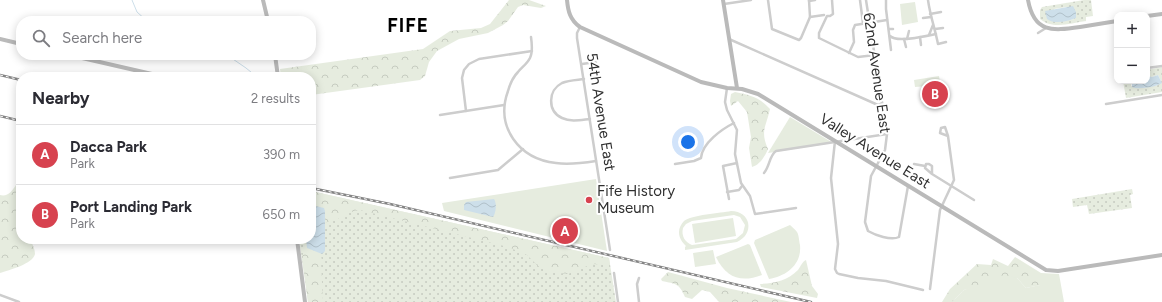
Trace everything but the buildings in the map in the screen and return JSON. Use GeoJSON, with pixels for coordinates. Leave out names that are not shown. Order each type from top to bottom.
{"type":"FeatureCollection","features":[{"type":"Feature","properties":{"kind":"main road"},"geometry":{"type":"LineString","coordinates":[[263,0],[267,16]]}},
{"type":"Feature","properties":{"kind":"main road","name":"Valley Avenue East"},"geometry":{"type":"LineString","coordinates":[[567,0],[570,16],[576,24],[698,80],[727,88],[737,88],[758,94],[1046,270],[1058,271],[1162,255]]}},
{"type":"Feature","properties":{"kind":"main road"},"geometry":{"type":"LineString","coordinates":[[1028,0],[1033,16],[1038,23],[1046,28],[1060,30],[1114,21]]}},
{"type":"Feature","properties":{"kind":"main road"},"geometry":{"type":"LineString","coordinates":[[723,2],[737,88]]}},
{"type":"Feature","properties":{"kind":"main road"},"geometry":{"type":"LineString","coordinates":[[1150,16],[1162,14]]}},
{"type":"Feature","properties":{"kind":"main road"},"geometry":{"type":"LineString","coordinates":[[0,39],[16,43]]}},
{"type":"Feature","properties":{"kind":"main road"},"geometry":{"type":"LineString","coordinates":[[91,60],[143,72]]}},
{"type":"Feature","properties":{"kind":"main road"},"geometry":{"type":"LineString","coordinates":[[276,60],[277,72]]}},
{"type":"Feature","properties":{"kind":"main road"},"geometry":{"type":"LineString","coordinates":[[298,244],[305,302]]}},
{"type":"Feature","properties":{"kind":"street"},"geometry":{"type":"LineString","coordinates":[[723,2],[751,0]]}},
{"type":"Feature","properties":{"kind":"street"},"geometry":{"type":"LineString","coordinates":[[768,0],[772,29],[795,39],[800,39],[810,17],[809,0],[815,0]]}},
{"type":"Feature","properties":{"kind":"street"},"geometry":{"type":"LineString","coordinates":[[832,0],[833,14],[827,16],[819,33],[819,37],[822,41],[860,57],[875,55]]}},
{"type":"Feature","properties":{"kind":"street"},"geometry":{"type":"LineString","coordinates":[[860,0],[863,23]]}},
{"type":"Feature","properties":{"kind":"street","name":"62nd Avenue East"},"geometry":{"type":"LineString","coordinates":[[866,0],[887,134],[885,150],[871,176],[865,221],[869,232],[893,238],[898,237],[908,186]]}},
{"type":"Feature","properties":{"kind":"street"},"geometry":{"type":"LineString","coordinates":[[886,0],[891,50]]}},
{"type":"Feature","properties":{"kind":"street"},"geometry":{"type":"LineString","coordinates":[[928,0],[930,16],[936,29],[938,44],[946,42]]}},
{"type":"Feature","properties":{"kind":"street"},"geometry":{"type":"LineString","coordinates":[[923,18],[941,12]]}},
{"type":"Feature","properties":{"kind":"street"},"geometry":{"type":"LineString","coordinates":[[810,17],[824,15]]}},
{"type":"Feature","properties":{"kind":"street"},"geometry":{"type":"LineString","coordinates":[[849,52],[854,42],[854,27],[863,23],[888,20]]}},
{"type":"Feature","properties":{"kind":"street"},"geometry":{"type":"LineString","coordinates":[[929,35],[933,24]]}},
{"type":"Feature","properties":{"kind":"street","name":"54th Avenue East"},"geometry":{"type":"LineString","coordinates":[[580,26],[577,35],[610,250]]}},
{"type":"Feature","properties":{"kind":"street"},"geometry":{"type":"LineString","coordinates":[[936,29],[943,28]]}},
{"type":"Feature","properties":{"kind":"street"},"geometry":{"type":"LineString","coordinates":[[1038,34],[1046,28]]}},
{"type":"Feature","properties":{"kind":"street"},"geometry":{"type":"LineString","coordinates":[[906,47],[908,31]]}},
{"type":"Feature","properties":{"kind":"street"},"geometry":{"type":"LineString","coordinates":[[921,45],[922,32]]}},
{"type":"Feature","properties":{"kind":"street"},"geometry":{"type":"LineString","coordinates":[[890,35],[893,38],[906,39],[936,34]]}},
{"type":"Feature","properties":{"kind":"street"},"geometry":{"type":"LineString","coordinates":[[531,37],[532,51],[529,60],[512,79],[504,105],[504,116],[508,129],[514,140],[524,149],[540,159],[557,164],[596,161]]}},
{"type":"Feature","properties":{"kind":"street"},"geometry":{"type":"LineString","coordinates":[[729,38],[878,105],[882,103]]}},
{"type":"Feature","properties":{"kind":"street"},"geometry":{"type":"LineString","coordinates":[[466,111],[462,78],[464,70],[469,64],[479,58],[532,51]]}},
{"type":"Feature","properties":{"kind":"street"},"geometry":{"type":"LineString","coordinates":[[582,64],[596,62]]}},
{"type":"Feature","properties":{"kind":"street"},"geometry":{"type":"LineString","coordinates":[[1150,68],[1162,66]]}},
{"type":"Feature","properties":{"kind":"street"},"geometry":{"type":"LineString","coordinates":[[584,79],[567,81],[559,85],[552,94],[551,104],[555,112],[564,119],[573,121],[590,119]]}},
{"type":"Feature","properties":{"kind":"street"},"geometry":{"type":"LineString","coordinates":[[727,88],[725,102],[737,132],[736,163],[742,186],[749,195],[755,214],[787,207],[796,208]]}},
{"type":"Feature","properties":{"kind":"street"},"geometry":{"type":"LineString","coordinates":[[1106,104],[1162,95]]}},
{"type":"Feature","properties":{"kind":"street"},"geometry":{"type":"LineString","coordinates":[[440,115],[504,105]]}},
{"type":"Feature","properties":{"kind":"street"},"geometry":{"type":"LineString","coordinates":[[674,164],[694,162],[701,158],[703,150],[709,142],[721,131],[734,123]]}},
{"type":"Feature","properties":{"kind":"street"},"geometry":{"type":"LineString","coordinates":[[764,173],[768,168],[772,155],[776,151],[887,134]]}},
{"type":"Feature","properties":{"kind":"street"},"geometry":{"type":"LineString","coordinates":[[930,289],[941,206],[954,181],[948,136]]}},
{"type":"Feature","properties":{"kind":"street"},"geometry":{"type":"LineString","coordinates":[[836,141],[831,181],[838,244],[835,267],[836,272],[848,276],[886,281],[923,290]]}},
{"type":"Feature","properties":{"kind":"street"},"geometry":{"type":"LineString","coordinates":[[450,178],[498,170],[524,149]]}},
{"type":"Feature","properties":{"kind":"street"},"geometry":{"type":"LineString","coordinates":[[729,199],[723,166],[736,163]]}},
{"type":"Feature","properties":{"kind":"street"},"geometry":{"type":"LineString","coordinates":[[914,164],[925,166],[928,164],[932,165],[932,174]]}},
{"type":"Feature","properties":{"kind":"street"},"geometry":{"type":"LineString","coordinates":[[925,166],[926,170],[974,200]]}},
{"type":"Feature","properties":{"kind":"street"},"geometry":{"type":"LineString","coordinates":[[728,192],[739,190],[742,186]]}},
{"type":"Feature","properties":{"kind":"street"},"geometry":{"type":"LineString","coordinates":[[614,273],[618,302]]}},
{"type":"Feature","properties":{"kind":"street"},"geometry":{"type":"LineString","coordinates":[[639,278],[637,284],[639,302]]}},
{"type":"Feature","properties":{"kind":"street"},"geometry":{"type":"LineString","coordinates":[[0,295],[19,302]]}},
{"type":"Feature","properties":{"kind":"green space"},"geometry":{"type":"Polygon","coordinates":[[[509,0],[529,0],[546,6],[541,8],[523,5],[518,7],[508,21],[503,25],[488,33],[459,39],[437,51],[429,62],[425,76],[420,80],[316,94],[316,72],[280,72],[280,69],[423,49],[450,31],[481,28],[490,24],[509,0]]]}},
{"type":"Feature","properties":{"kind":"green space"},"geometry":{"type":"Polygon","coordinates":[[[1091,0],[1093,16],[1086,17],[1086,21],[1056,25],[1040,19],[1040,10],[1042,7],[1091,0]],[[1070,7],[1054,9],[1056,22],[1074,19],[1070,7]]]}},
{"type":"Feature","properties":{"kind":"green space"},"geometry":{"type":"Polygon","coordinates":[[[915,2],[918,22],[902,25],[900,4],[915,2]]]}},
{"type":"Feature","properties":{"kind":"green space"},"geometry":{"type":"Polygon","coordinates":[[[1162,67],[1162,92],[1126,98],[1124,84],[1131,84],[1131,86],[1142,88],[1158,85],[1161,81],[1158,75],[1150,77],[1150,69],[1162,67]]]}},
{"type":"Feature","properties":{"kind":"green space"},"geometry":{"type":"Polygon","coordinates":[[[939,76],[943,101],[930,103],[927,86],[915,87],[914,80],[939,76]]]}},
{"type":"Feature","properties":{"kind":"green space"},"geometry":{"type":"Polygon","coordinates":[[[735,92],[754,97],[770,109],[764,133],[764,138],[768,149],[760,162],[752,167],[749,148],[751,137],[747,112],[738,101],[731,106],[731,94],[735,92]]]}},
{"type":"Feature","properties":{"kind":"green space"},"geometry":{"type":"Polygon","coordinates":[[[790,117],[833,143],[768,153],[790,117]]]}},
{"type":"Feature","properties":{"kind":"green space"},"geometry":{"type":"Polygon","coordinates":[[[596,179],[607,251],[444,211],[442,203],[596,179]]]}},
{"type":"Feature","properties":{"kind":"green space"},"geometry":{"type":"Polygon","coordinates":[[[16,185],[16,244],[32,244],[35,254],[30,261],[25,264],[0,273],[0,195],[8,194],[16,185]]]}},
{"type":"Feature","properties":{"kind":"green space"},"geometry":{"type":"Polygon","coordinates":[[[1132,189],[1133,194],[1130,195],[1132,208],[1089,214],[1087,205],[1073,207],[1072,199],[1132,189]]]}},
{"type":"Feature","properties":{"kind":"green space"},"geometry":{"type":"Polygon","coordinates":[[[316,192],[609,258],[616,302],[308,302],[300,244],[316,244],[316,192]]]}},
{"type":"Feature","properties":{"kind":"green space"},"geometry":{"type":"Polygon","coordinates":[[[316,192],[609,258],[610,265],[592,264],[568,274],[549,272],[538,266],[527,255],[508,247],[360,210],[351,212],[334,221],[325,223],[325,211],[316,207],[316,192]]]}},
{"type":"Feature","properties":{"kind":"green space"},"geometry":{"type":"Polygon","coordinates":[[[731,211],[738,212],[746,219],[748,229],[743,238],[737,242],[685,250],[686,246],[681,240],[679,232],[680,226],[684,221],[699,216],[731,211]],[[734,215],[692,221],[686,224],[683,228],[683,236],[687,242],[692,245],[736,239],[743,233],[745,225],[740,217],[734,215]]]}},
{"type":"Feature","properties":{"kind":"green space"},"geometry":{"type":"Polygon","coordinates":[[[733,218],[736,236],[695,243],[692,224],[733,218]]]}},
{"type":"Feature","properties":{"kind":"green space"},"geometry":{"type":"Polygon","coordinates":[[[790,225],[798,235],[800,245],[799,258],[787,272],[769,279],[754,243],[755,240],[790,225]]]}},
{"type":"Feature","properties":{"kind":"green space"},"geometry":{"type":"Polygon","coordinates":[[[748,244],[750,245],[762,275],[747,279],[735,277],[729,274],[724,270],[716,257],[748,244]]]}},
{"type":"Feature","properties":{"kind":"green space"},"geometry":{"type":"Polygon","coordinates":[[[306,245],[308,248],[322,254],[321,264],[323,302],[308,302],[302,257],[306,245]]]}},
{"type":"Feature","properties":{"kind":"green space"},"geometry":{"type":"Polygon","coordinates":[[[713,250],[716,264],[695,267],[693,253],[713,250]]]}},
{"type":"Feature","properties":{"kind":"green space"},"geometry":{"type":"Polygon","coordinates":[[[1015,257],[1041,273],[1041,285],[1026,288],[1017,278],[964,290],[952,302],[942,302],[950,289],[977,264],[991,265],[993,259],[1008,266],[1015,257]]]}},
{"type":"Feature","properties":{"kind":"green space"},"geometry":{"type":"Polygon","coordinates":[[[806,260],[812,286],[818,294],[817,298],[761,287],[760,284],[776,282],[790,277],[806,260]]]}},
{"type":"Feature","properties":{"kind":"green space"},"geometry":{"type":"Polygon","coordinates":[[[668,272],[727,288],[791,302],[719,302],[710,292],[702,290],[692,299],[685,297],[681,289],[676,285],[662,281],[661,279],[668,272]]]}},
{"type":"Feature","properties":{"kind":"green space"},"geometry":{"type":"Polygon","coordinates":[[[1041,273],[1059,274],[1064,302],[952,302],[964,290],[1004,275],[1017,278],[1026,288],[1040,285],[1041,273]]]}},
{"type":"Feature","properties":{"kind":"water"},"geometry":{"type":"Polygon","coordinates":[[[1073,6],[1076,12],[1076,18],[1058,22],[1047,19],[1045,11],[1073,6]]]}},
{"type":"Feature","properties":{"kind":"water"},"geometry":{"type":"Polygon","coordinates":[[[1158,75],[1162,83],[1151,87],[1132,87],[1132,84],[1150,84],[1150,77],[1158,75]]]}},
{"type":"Feature","properties":{"kind":"water"},"geometry":{"type":"Polygon","coordinates":[[[494,199],[496,208],[493,217],[464,210],[464,205],[466,202],[494,199]]]}},
{"type":"Feature","properties":{"kind":"water"},"geometry":{"type":"Polygon","coordinates":[[[316,206],[324,208],[325,251],[322,254],[307,248],[307,244],[316,244],[316,206]]]}},
{"type":"Feature","properties":{"kind":"waterway"},"geometry":{"type":"LineString","coordinates":[[132,0],[137,12],[141,16]]}},
{"type":"Feature","properties":{"kind":"waterway"},"geometry":{"type":"LineString","coordinates":[[234,60],[251,72]]}},
{"type":"Feature","properties":{"kind":"railway"},"geometry":{"type":"LineString","coordinates":[[0,75],[16,79]]}},
{"type":"Feature","properties":{"kind":"railway"},"geometry":{"type":"LineString","coordinates":[[0,116],[16,120]]}},
{"type":"Feature","properties":{"kind":"railway"},"geometry":{"type":"LineString","coordinates":[[316,189],[390,204],[811,302]]}},
{"type":"Feature","properties":{"kind":"place","name":"Port Landing Park"},"geometry":{"type":"Point","coordinates":[935,94]}},
{"type":"Feature","properties":{"kind":"place","name":"Fife History Museum"},"geometry":{"type":"Point","coordinates":[589,200]}},
{"type":"Feature","properties":{"kind":"place","name":"Dacca Park"},"geometry":{"type":"Point","coordinates":[565,231]}},
{"type":"Feature","properties":{"kind":"district","name":"FIFE"},"geometry":{"type":"Point","coordinates":[408,25]}}]}
